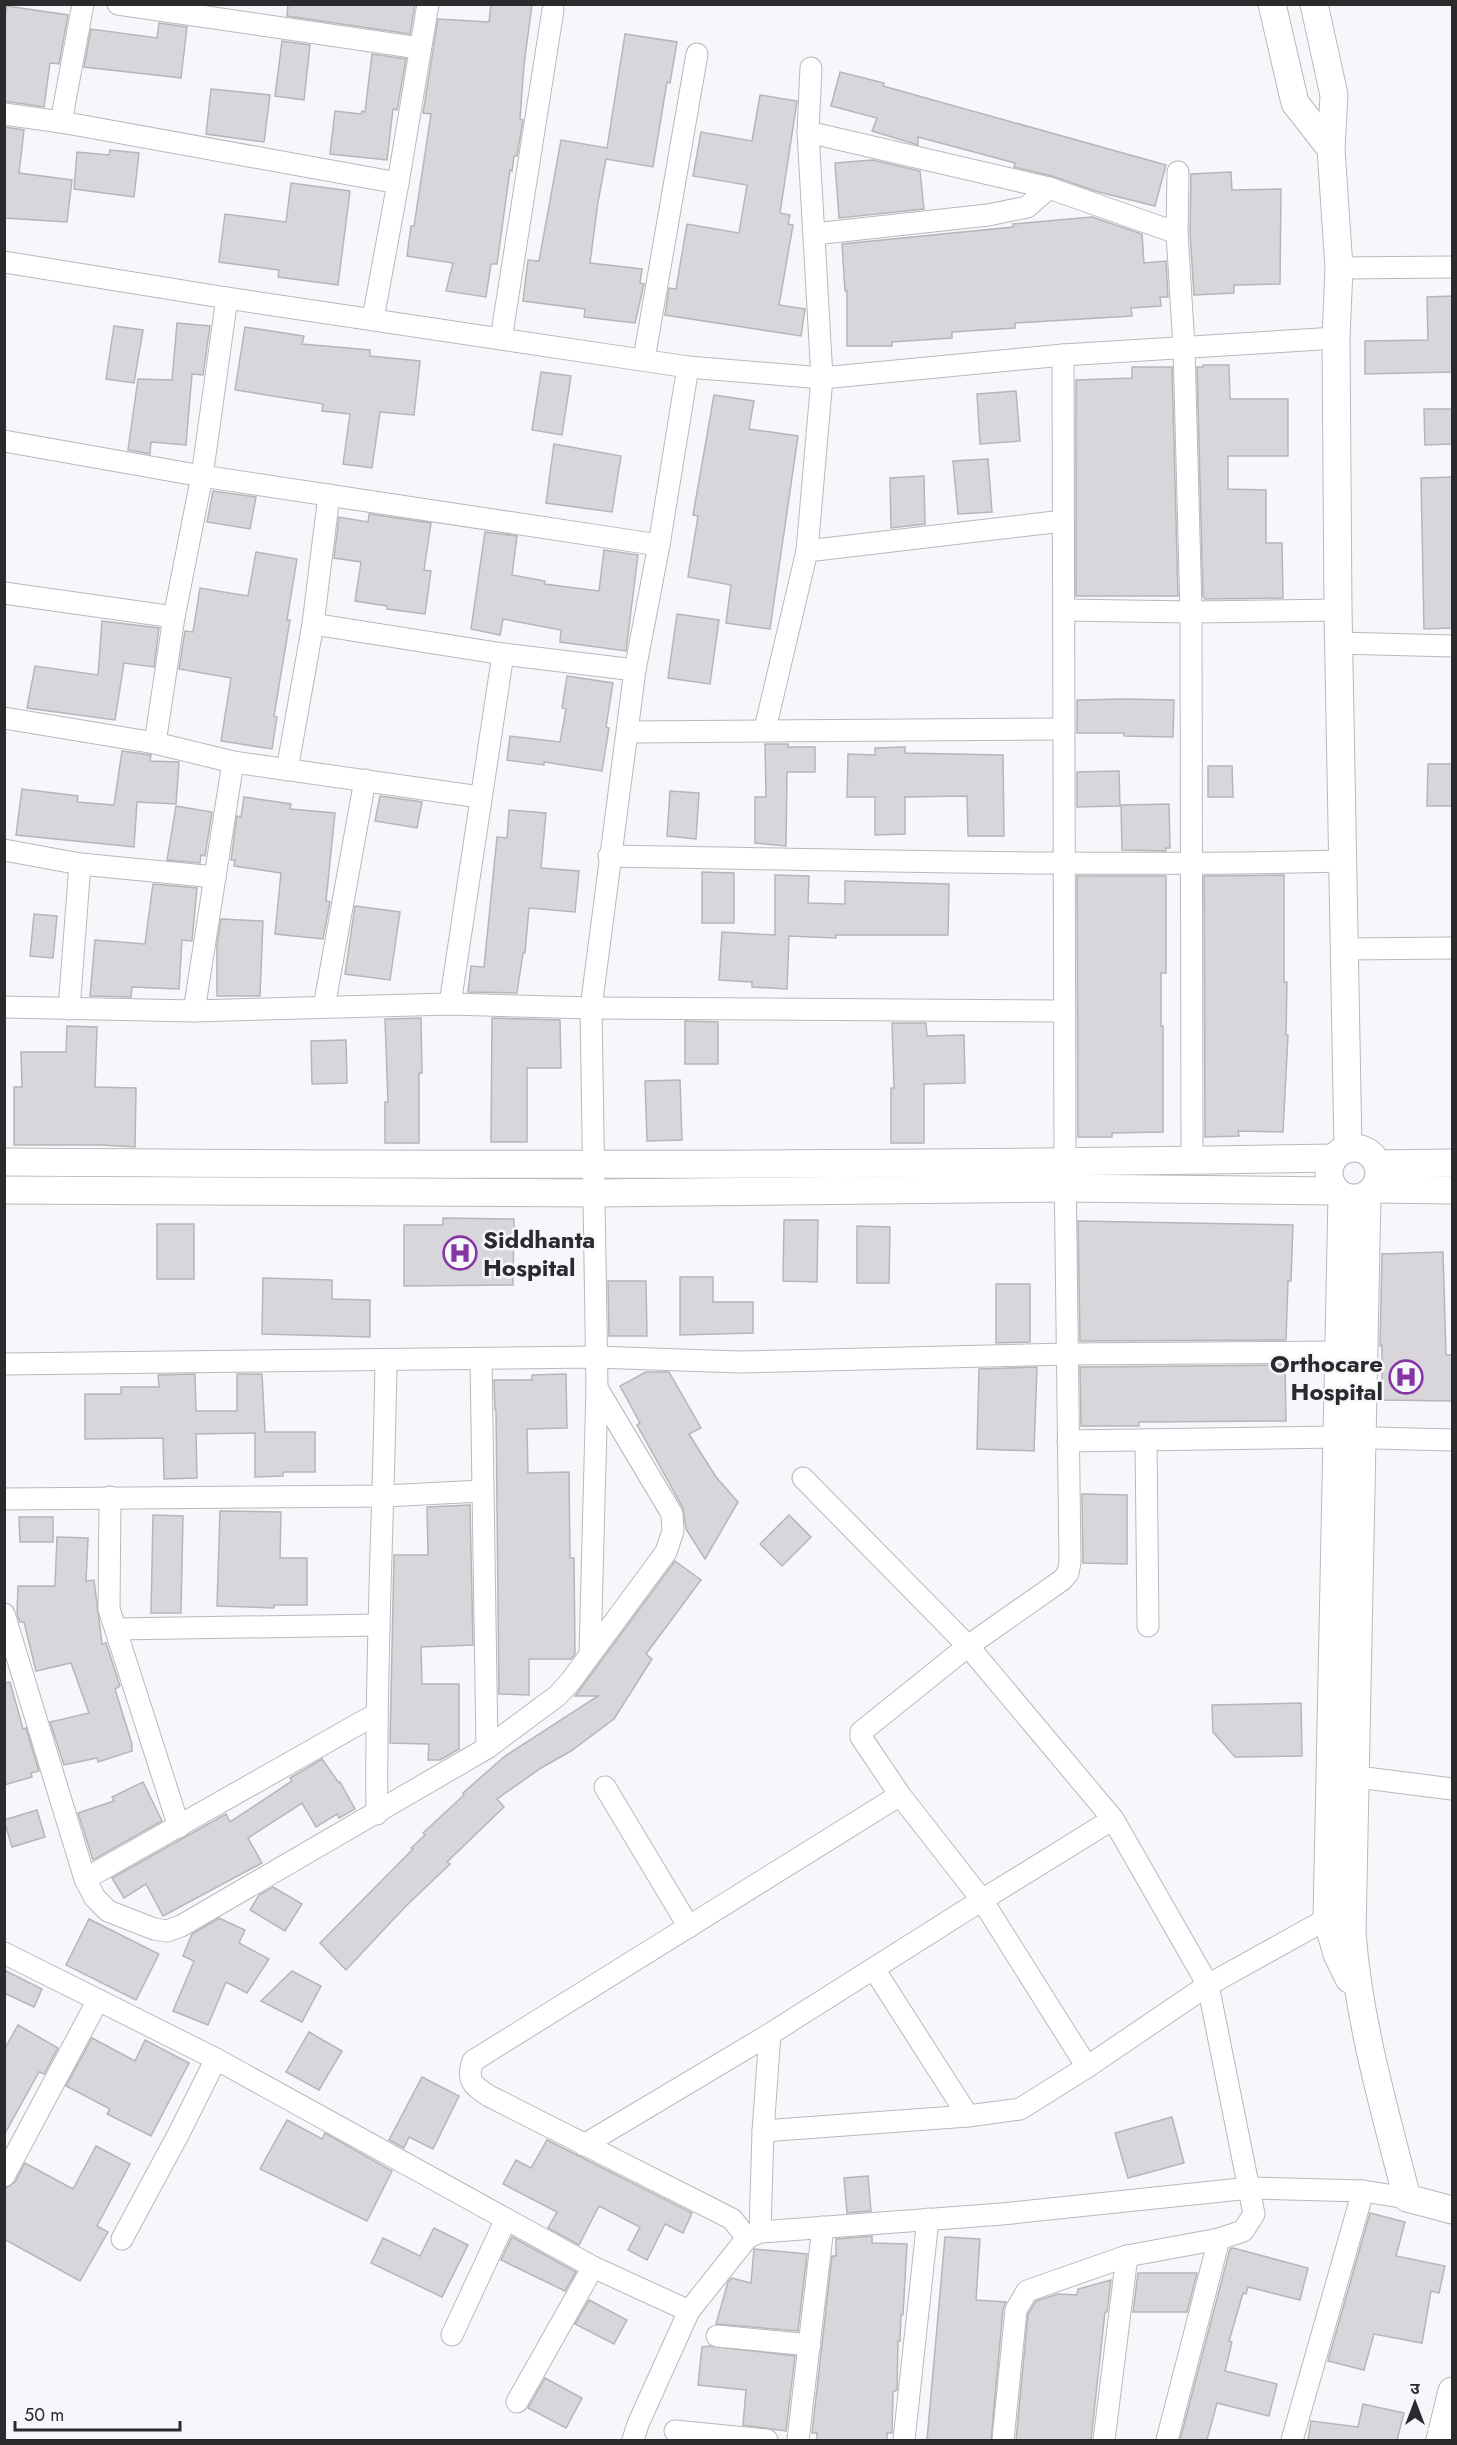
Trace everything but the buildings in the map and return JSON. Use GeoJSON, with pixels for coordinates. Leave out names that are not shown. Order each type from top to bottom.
{"type":"FeatureCollection","features":[{"type":"Feature","properties":{"kind":"street"},"geometry":{"type":"LineString","coordinates":[[61,122],[83,4]]}},
{"type":"Feature","properties":{"kind":"street"},"geometry":{"type":"LineString","coordinates":[[118,4],[419,48]]}},
{"type":"Feature","properties":{"kind":"street"},"geometry":{"type":"LineString","coordinates":[[373,319],[428,4]]}},
{"type":"Feature","properties":{"kind":"street"},"geometry":{"type":"LineString","coordinates":[[1272,4],[1295,103],[1331,149]]}},
{"type":"Feature","properties":{"kind":"street"},"geometry":{"type":"LineString","coordinates":[[1314,4],[1334,95],[1331,149],[1339,268],[1336,338],[1338,610],[1346,949],[1341,1154],[1328,1174],[1359,1187],[1452,1163]]}},
{"type":"Feature","properties":{"kind":"street"},"geometry":{"type":"LineString","coordinates":[[501,339],[553,10]]}},
{"type":"Feature","properties":{"kind":"street"},"geometry":{"type":"LineString","coordinates":[[644,359],[697,54]]}},
{"type":"Feature","properties":{"kind":"street"},"geometry":{"type":"LineString","coordinates":[[765,729],[807,551],[822,378],[808,132],[811,68]]}},
{"type":"Feature","properties":{"kind":"street"},"geometry":{"type":"LineString","coordinates":[[4,114],[61,122],[398,183]]}},
{"type":"Feature","properties":{"kind":"street"},"geometry":{"type":"LineString","coordinates":[[808,132],[1048,188],[1177,233]]}},
{"type":"Feature","properties":{"kind":"street"},"geometry":{"type":"LineString","coordinates":[[1178,172],[1177,233],[1184,347],[1191,612],[1192,1161]]}},
{"type":"Feature","properties":{"kind":"street"},"geometry":{"type":"LineString","coordinates":[[814,234],[988,215],[1027,207],[1048,188]]}},
{"type":"Feature","properties":{"kind":"street"},"geometry":{"type":"LineString","coordinates":[[4,262],[688,367],[822,378],[1063,355],[1336,338]]}},
{"type":"Feature","properties":{"kind":"street"},"geometry":{"type":"LineString","coordinates":[[1339,268],[1452,267]]}},
{"type":"Feature","properties":{"kind":"street"},"geometry":{"type":"LineString","coordinates":[[155,743],[174,617],[202,476],[227,298]]}},
{"type":"Feature","properties":{"kind":"street"},"geometry":{"type":"LineString","coordinates":[[1063,355],[1065,1011],[1070,1562],[1068,1573],[1062,1580],[968,1646],[861,1732],[863,1742],[900,1795],[982,1900],[1087,2067]]}},
{"type":"Feature","properties":{"kind":"street"},"geometry":{"type":"LineString","coordinates":[[590,1654],[597,1387],[591,1008],[609,856],[629,732],[635,670],[659,545],[688,367]]}},
{"type":"Feature","properties":{"kind":"street"},"geometry":{"type":"LineString","coordinates":[[4,441],[202,476],[659,545]]}},
{"type":"Feature","properties":{"kind":"street"},"geometry":{"type":"LineString","coordinates":[[287,770],[313,624],[329,495]]}},
{"type":"Feature","properties":{"kind":"street"},"geometry":{"type":"LineString","coordinates":[[807,551],[1063,521]]}},
{"type":"Feature","properties":{"kind":"street"},"geometry":{"type":"LineString","coordinates":[[4,593],[174,617]]}},
{"type":"Feature","properties":{"kind":"street"},"geometry":{"type":"LineString","coordinates":[[1064,610],[1191,612],[1338,610]]}},
{"type":"Feature","properties":{"kind":"street"},"geometry":{"type":"LineString","coordinates":[[313,624],[503,654],[635,670]]}},
{"type":"Feature","properties":{"kind":"street"},"geometry":{"type":"LineString","coordinates":[[1339,643],[1452,646]]}},
{"type":"Feature","properties":{"kind":"street"},"geometry":{"type":"LineString","coordinates":[[450,1004],[503,654]]}},
{"type":"Feature","properties":{"kind":"street"},"geometry":{"type":"LineString","coordinates":[[4,718],[155,743],[233,762],[480,797]]}},
{"type":"Feature","properties":{"kind":"street"},"geometry":{"type":"LineString","coordinates":[[629,732],[765,729],[1064,729]]}},
{"type":"Feature","properties":{"kind":"street"},"geometry":{"type":"LineString","coordinates":[[194,1011],[233,762]]}},
{"type":"Feature","properties":{"kind":"street"},"geometry":{"type":"LineString","coordinates":[[324,1007],[365,780]]}},
{"type":"Feature","properties":{"kind":"street"},"geometry":{"type":"LineString","coordinates":[[4,850],[80,864],[215,877]]}},
{"type":"Feature","properties":{"kind":"street"},"geometry":{"type":"LineString","coordinates":[[609,856],[1193,865],[1344,861]]}},
{"type":"Feature","properties":{"kind":"street"},"geometry":{"type":"LineString","coordinates":[[69,1009],[80,864]]}},
{"type":"Feature","properties":{"kind":"street"},"geometry":{"type":"LineString","coordinates":[[1346,949],[1452,948]]}},
{"type":"Feature","properties":{"kind":"street"},"geometry":{"type":"LineString","coordinates":[[4,1006],[194,1011],[450,1004],[591,1008],[1065,1011]]}},
{"type":"Feature","properties":{"kind":"street"},"geometry":{"type":"LineString","coordinates":[[4,1190],[595,1193],[1066,1175],[1192,1161],[1365,1151],[1338,1352],[1349,1438]]}},
{"type":"Feature","properties":{"kind":"street"},"geometry":{"type":"LineString","coordinates":[[4,1162],[595,1166],[1066,1175],[1452,1190]]}},
{"type":"Feature","properties":{"kind":"street"},"geometry":{"type":"LineString","coordinates":[[1359,1187],[1349,1438],[1340,1880],[1352,1934],[1359,1999],[1407,2198]]}},
{"type":"Feature","properties":{"kind":"street"},"geometry":{"type":"LineString","coordinates":[[4,1364],[595,1357],[739,1362],[1067,1354],[1338,1352]]}},
{"type":"Feature","properties":{"kind":"street"},"geometry":{"type":"LineString","coordinates":[[481,1359],[487,1748]]}},
{"type":"Feature","properties":{"kind":"street"},"geometry":{"type":"LineString","coordinates":[[377,1814],[376,1714],[384,1497],[386,1360]]}},
{"type":"Feature","properties":{"kind":"street"},"geometry":{"type":"LineString","coordinates":[[4,1614],[85,1879],[95,1898],[108,1911],[154,1929],[167,1931],[181,1926],[487,1748],[557,1696],[590,1654],[666,1552],[672,1531],[672,1514],[597,1387]]}},
{"type":"Feature","properties":{"kind":"street"},"geometry":{"type":"LineString","coordinates":[[1068,1441],[1349,1438],[1452,1440]]}},
{"type":"Feature","properties":{"kind":"street"},"geometry":{"type":"LineString","coordinates":[[1146,1440],[1148,1626]]}},
{"type":"Feature","properties":{"kind":"street"},"geometry":{"type":"LineString","coordinates":[[803,1478],[968,1646],[1113,1819],[1208,1985],[1254,2214],[1243,2231],[1219,2240],[1127,2256],[1027,2290],[1016,2310],[1003,2440]]}},
{"type":"Feature","properties":{"kind":"street"},"geometry":{"type":"LineString","coordinates":[[4,1499],[384,1497],[482,1491]]}},
{"type":"Feature","properties":{"kind":"street"},"geometry":{"type":"LineString","coordinates":[[110,1497],[109,1609],[179,1827]]}},
{"type":"Feature","properties":{"kind":"street"},"geometry":{"type":"LineString","coordinates":[[116,1629],[379,1625]]}},
{"type":"Feature","properties":{"kind":"street"},"geometry":{"type":"LineString","coordinates":[[85,1879],[376,1714]]}},
{"type":"Feature","properties":{"kind":"street"},"geometry":{"type":"LineString","coordinates":[[1342,1775],[1452,1789]]}},
{"type":"Feature","properties":{"kind":"street"},"geometry":{"type":"LineString","coordinates":[[605,1787],[689,1927]]}},
{"type":"Feature","properties":{"kind":"street"},"geometry":{"type":"LineString","coordinates":[[900,1795],[473,2061],[470,2079],[474,2087],[732,2219],[753,2235],[1250,2188],[1363,2191],[1407,2198],[1452,2210]]}},
{"type":"Feature","properties":{"kind":"street"},"geometry":{"type":"LineString","coordinates":[[584,2145],[770,2034],[1113,1819]]}},
{"type":"Feature","properties":{"kind":"street"},"geometry":{"type":"LineString","coordinates":[[1340,1880],[1327,1919],[1337,1954],[1359,1999]]}},
{"type":"Feature","properties":{"kind":"street"},"geometry":{"type":"LineString","coordinates":[[763,2131],[968,2116],[1020,2109],[1087,2067],[1208,1985],[1327,1919]]}},
{"type":"Feature","properties":{"kind":"street"},"geometry":{"type":"LineString","coordinates":[[6,1957],[98,2000],[216,2060],[593,2267],[689,2311]]}},
{"type":"Feature","properties":{"kind":"street"},"geometry":{"type":"LineString","coordinates":[[874,1969],[968,2116]]}},
{"type":"Feature","properties":{"kind":"street"},"geometry":{"type":"LineString","coordinates":[[4,2176],[98,2000]]}},
{"type":"Feature","properties":{"kind":"street"},"geometry":{"type":"LineString","coordinates":[[633,2440],[689,2311],[753,2235],[770,2034]]}},
{"type":"Feature","properties":{"kind":"street"},"geometry":{"type":"LineString","coordinates":[[122,2240],[216,2060]]}},
{"type":"Feature","properties":{"kind":"street"},"geometry":{"type":"LineString","coordinates":[[1292,2440],[1363,2191]]}},
{"type":"Feature","properties":{"kind":"street"},"geometry":{"type":"LineString","coordinates":[[452,2335],[506,2219]]}},
{"type":"Feature","properties":{"kind":"street"},"geometry":{"type":"LineString","coordinates":[[904,2440],[928,2219]]}},
{"type":"Feature","properties":{"kind":"street"},"geometry":{"type":"LineString","coordinates":[[798,2440],[823,2227]]}},
{"type":"Feature","properties":{"kind":"street"},"geometry":{"type":"LineString","coordinates":[[1167,2440],[1219,2240]]}},
{"type":"Feature","properties":{"kind":"street"},"geometry":{"type":"LineString","coordinates":[[1104,2440],[1127,2256]]}},
{"type":"Feature","properties":{"kind":"street"},"geometry":{"type":"LineString","coordinates":[[517,2402],[593,2267]]}},
{"type":"Feature","properties":{"kind":"street"},"geometry":{"type":"LineString","coordinates":[[717,2336],[810,2344]]}},
{"type":"Feature","properties":{"kind":"street"},"geometry":{"type":"LineString","coordinates":[[1440,2440],[1452,2391]]}},
{"type":"Feature","properties":{"kind":"street"},"geometry":{"type":"LineString","coordinates":[[675,2432],[767,2440]]}},
{"type":"Feature","properties":{"kind":"place","name":"Siddhanta Hospital"},"geometry":{"type":"Point","coordinates":[460,1253]}},
{"type":"Feature","properties":{"kind":"place","name":"Orthocare Hospital"},"geometry":{"type":"Point","coordinates":[1406,1377]}}]}
